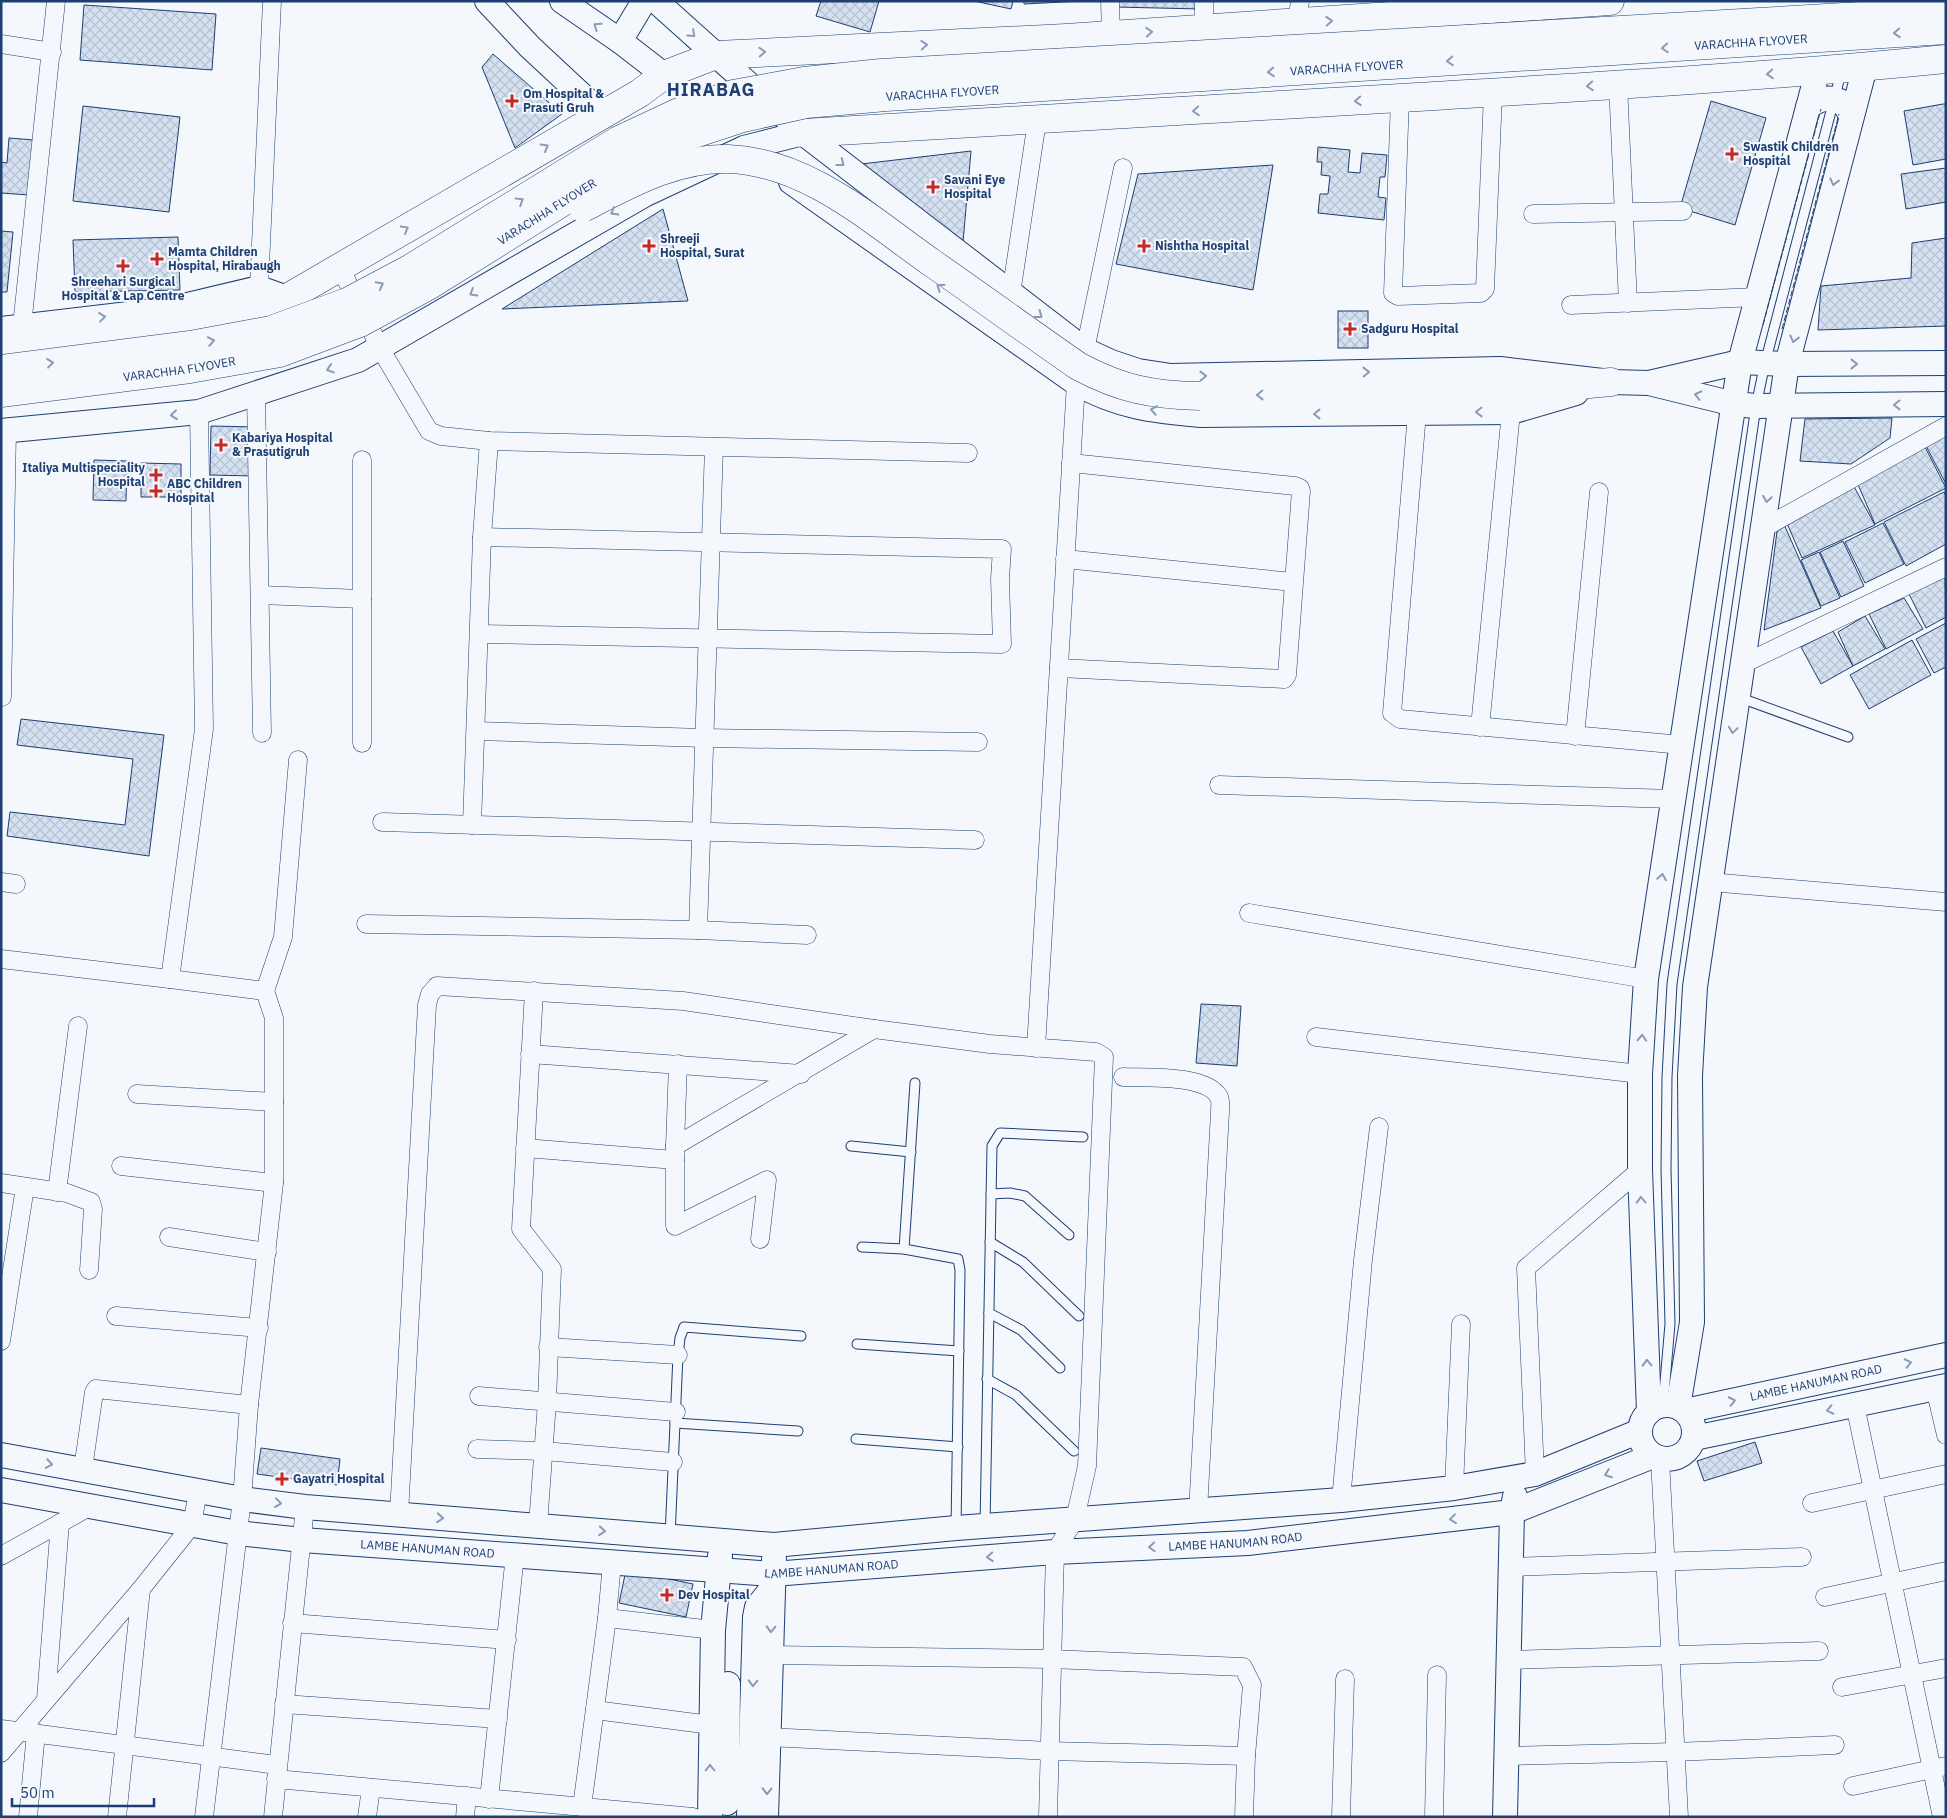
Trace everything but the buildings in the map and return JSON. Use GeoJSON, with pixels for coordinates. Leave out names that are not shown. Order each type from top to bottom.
{"type":"FeatureCollection","features":[{"type":"Feature","properties":{"kind":"main road"},"geometry":{"type":"LineString","coordinates":[[487,1],[530,47],[602,114]]}},
{"type":"Feature","properties":{"kind":"main road"},"geometry":{"type":"LineString","coordinates":[[562,1],[620,41],[664,75]]}},
{"type":"Feature","properties":{"kind":"main road"},"geometry":{"type":"LineString","coordinates":[[620,41],[644,1]]}},
{"type":"Feature","properties":{"kind":"main road"},"geometry":{"type":"LineString","coordinates":[[656,1],[803,133],[1085,350],[1111,362],[1138,371],[1171,376],[1500,369],[1611,382]]}},
{"type":"Feature","properties":{"kind":"main road"},"geometry":{"type":"LineString","coordinates":[[1,348],[133,332],[196,320],[287,298],[640,93],[664,75],[716,55],[1204,29],[1299,12],[1477,10],[1610,1]]}},
{"type":"Feature","properties":{"kind":"main road"},"geometry":{"type":"LineString","coordinates":[[1477,10],[1487,93]]}},
{"type":"Feature","properties":{"kind":"main road","name":"VARACHHA FLYOVER"},"geometry":{"type":"LineString","coordinates":[[1,369],[190,345],[271,330],[348,302],[411,268],[617,141],[679,112],[733,94],[804,81],[881,73],[1946,11]]}},
{"type":"Feature","properties":{"kind":"main road","name":"VARACHHA FLYOVER"},"geometry":{"type":"LineString","coordinates":[[1,393],[190,369],[280,353],[360,323],[430,285],[630,160],[688,136],[743,118],[806,104],[886,96],[1946,30]]}},
{"type":"Feature","properties":{"kind":"main road"},"geometry":{"type":"LineString","coordinates":[[4,431],[199,412],[358,360],[523,263],[644,195],[744,148],[803,133],[1487,93],[1842,69],[1946,59]]}},
{"type":"Feature","properties":{"kind":"main road"},"geometry":{"type":"LineString","coordinates":[[1663,1413],[1640,1170],[1640,1074],[1646,979],[1682,745],[1745,405],[1740,362],[1808,107],[1842,69]]}},
{"type":"Feature","properties":{"kind":"main road"},"geometry":{"type":"LineString","coordinates":[[1663,1413],[1694,1424],[1694,1438],[1687,1452],[1675,1459],[1656,1457],[1643,1445],[1663,1413],[1692,1322],[1690,1076],[1695,987],[1780,407],[1776,364],[1851,118],[1842,69]]}},
{"type":"Feature","properties":{"kind":"main road"},"geometry":{"type":"LineString","coordinates":[[1808,107],[1824,98],[1834,99],[1848,109],[1851,118]]}},
{"type":"Feature","properties":{"kind":"main road"},"geometry":{"type":"LineString","coordinates":[[744,148],[1076,383],[1099,396],[1128,405],[1160,412],[1201,414],[1511,412],[1611,382]]}},
{"type":"Feature","properties":{"kind":"main road"},"geometry":{"type":"LineString","coordinates":[[430,285],[609,195],[671,168],[702,161],[729,159],[758,162],[783,169],[843,200],[1078,366],[1103,380],[1132,389],[1165,395],[1501,392],[1611,382],[1649,382],[1740,362],[1776,364],[1946,363]]}},
{"type":"Feature","properties":{"kind":"main road"},"geometry":{"type":"LineString","coordinates":[[12,328],[171,309],[259,288],[287,298]]}},
{"type":"Feature","properties":{"kind":"main road"},"geometry":{"type":"LineString","coordinates":[[1649,382],[1745,405],[1780,407],[1946,404]]}},
{"type":"Feature","properties":{"kind":"main road","name":"LAMBE HANUMAN ROAD"},"geometry":{"type":"LineString","coordinates":[[1,1455],[198,1492],[305,1507],[774,1545],[956,1528],[1341,1500],[1454,1488],[1527,1476],[1663,1413],[1946,1355]]}},
{"type":"Feature","properties":{"kind":"main road"},"geometry":{"type":"LineString","coordinates":[[1694,1438],[1940,1387]]}},
{"type":"Feature","properties":{"kind":"main road","name":"LAMBE HANUMAN ROAD"},"geometry":{"type":"LineString","coordinates":[[1,1490],[238,1533],[302,1540],[719,1571],[773,1580],[1055,1552],[1248,1543],[1512,1512],[1656,1457]]}},
{"type":"Feature","properties":{"kind":"main road"},"geometry":{"type":"LineString","coordinates":[[1505,1817],[1512,1512],[1527,1476]]}},
{"type":"Feature","properties":{"kind":"main road"},"geometry":{"type":"LineString","coordinates":[[710,1817],[713,1630],[721,1542]]}},
{"type":"Feature","properties":{"kind":"main road"},"geometry":{"type":"LineString","coordinates":[[766,1817],[774,1545]]}},
{"type":"Feature","properties":{"kind":"main road"},"geometry":{"type":"LineString","coordinates":[[749,1817],[755,1617],[757,1607],[773,1580]]}},
{"type":"Feature","properties":{"kind":"main road"},"geometry":{"type":"LineString","coordinates":[[716,1595],[727,1607],[728,1613],[726,1817]]}},
{"type":"Feature","properties":{"kind":"street"},"geometry":{"type":"LineString","coordinates":[[12,328],[52,52],[56,1]]}},
{"type":"Feature","properties":{"kind":"street"},"geometry":{"type":"LineString","coordinates":[[259,288],[272,1]]}},
{"type":"Feature","properties":{"kind":"street"},"geometry":{"type":"LineString","coordinates":[[1110,1],[1111,34]]}},
{"type":"Feature","properties":{"kind":"street"},"geometry":{"type":"LineString","coordinates":[[1204,1],[1204,29]]}},
{"type":"Feature","properties":{"kind":"street"},"geometry":{"type":"LineString","coordinates":[[1,44],[52,52]]}},
{"type":"Feature","properties":{"kind":"street"},"geometry":{"type":"LineString","coordinates":[[1618,84],[1628,303]]}},
{"type":"Feature","properties":{"kind":"street"},"geometry":{"type":"LineString","coordinates":[[1400,98],[1392,293],[1398,296],[1480,293],[1485,289],[1487,93]]}},
{"type":"Feature","properties":{"kind":"street"},"geometry":{"type":"LineString","coordinates":[[1011,294],[1037,120]]}},
{"type":"Feature","properties":{"kind":"street"},"geometry":{"type":"LineString","coordinates":[[1036,1048],[1076,383],[1085,350],[1123,168]]}},
{"type":"Feature","properties":{"kind":"street"},"geometry":{"type":"LineString","coordinates":[[1533,214],[1683,212]]}},
{"type":"Feature","properties":{"kind":"street"},"geometry":{"type":"LineString","coordinates":[[340,267],[380,348],[429,431],[441,436],[489,441],[968,453]]}},
{"type":"Feature","properties":{"kind":"street"},"geometry":{"type":"LineString","coordinates":[[1571,305],[1757,297]]}},
{"type":"Feature","properties":{"kind":"street"},"geometry":{"type":"LineString","coordinates":[[256,393],[262,733]]}},
{"type":"Feature","properties":{"kind":"street"},"geometry":{"type":"LineString","coordinates":[[170,979],[204,729],[199,412]]}},
{"type":"Feature","properties":{"kind":"street"},"geometry":{"type":"LineString","coordinates":[[1480,727],[1511,412]]}},
{"type":"Feature","properties":{"kind":"street"},"geometry":{"type":"LineString","coordinates":[[1417,413],[1392,713],[1400,719],[1682,745]]}},
{"type":"Feature","properties":{"kind":"street"},"geometry":{"type":"LineString","coordinates":[[1762,529],[1946,426]]}},
{"type":"Feature","properties":{"kind":"street"},"geometry":{"type":"LineString","coordinates":[[2,697],[4,431]]}},
{"type":"Feature","properties":{"kind":"street"},"geometry":{"type":"LineString","coordinates":[[472,825],[482,536],[489,441]]}},
{"type":"Feature","properties":{"kind":"street"},"geometry":{"type":"LineString","coordinates":[[698,930],[714,447]]}},
{"type":"Feature","properties":{"kind":"street"},"geometry":{"type":"LineString","coordinates":[[362,460],[362,743]]}},
{"type":"Feature","properties":{"kind":"street"},"geometry":{"type":"LineString","coordinates":[[1059,668],[1284,679],[1287,675],[1301,492],[1298,487],[1071,464]]}},
{"type":"Feature","properties":{"kind":"street"},"geometry":{"type":"LineString","coordinates":[[1575,736],[1599,492]]}},
{"type":"Feature","properties":{"kind":"street"},"geometry":{"type":"LineString","coordinates":[[480,634],[1002,644],[1000,579],[1002,549],[482,536]]}},
{"type":"Feature","properties":{"kind":"street"},"geometry":{"type":"LineString","coordinates":[[1065,559],[1293,582]]}},
{"type":"Feature","properties":{"kind":"street"},"geometry":{"type":"LineString","coordinates":[[1743,664],[1946,567]]}},
{"type":"Feature","properties":{"kind":"street"},"geometry":{"type":"LineString","coordinates":[[260,595],[362,598]]}},
{"type":"Feature","properties":{"kind":"street"},"geometry":{"type":"LineString","coordinates":[[476,731],[704,738],[978,742]]}},
{"type":"Feature","properties":{"kind":"street"},"geometry":{"type":"LineString","coordinates":[[204,1817],[242,1499],[249,1405],[274,1183],[274,1018],[265,991],[283,937],[298,760]]}},
{"type":"Feature","properties":{"kind":"street"},"geometry":{"type":"LineString","coordinates":[[1219,785],[1674,799]]}},
{"type":"Feature","properties":{"kind":"street"},"geometry":{"type":"LineString","coordinates":[[382,822],[975,840]]}},
{"type":"Feature","properties":{"kind":"street"},"geometry":{"type":"LineString","coordinates":[[1710,882],[1946,902]]}},
{"type":"Feature","properties":{"kind":"street"},"geometry":{"type":"LineString","coordinates":[[1249,913],[1646,979]]}},
{"type":"Feature","properties":{"kind":"street"},"geometry":{"type":"LineString","coordinates":[[366,924],[698,930],[807,935]]}},
{"type":"Feature","properties":{"kind":"street"},"geometry":{"type":"LineString","coordinates":[[1,959],[265,991]]}},
{"type":"Feature","properties":{"kind":"street"},"geometry":{"type":"LineString","coordinates":[[399,1514],[428,1001],[437,986],[683,1001],[874,1030],[990,1044],[1096,1052],[1104,1057],[1087,1466],[1075,1519],[1055,1552],[1048,1817]]}},
{"type":"Feature","properties":{"kind":"street"},"geometry":{"type":"LineString","coordinates":[[534,991],[521,1229],[552,1268],[547,1402],[538,1525]]}},
{"type":"Feature","properties":{"kind":"street"},"geometry":{"type":"LineString","coordinates":[[57,1192],[78,1026]]}},
{"type":"Feature","properties":{"kind":"street"},"geometry":{"type":"LineString","coordinates":[[525,1148],[675,1153],[874,1030]]}},
{"type":"Feature","properties":{"kind":"street"},"geometry":{"type":"LineString","coordinates":[[1316,1037],[1640,1074]]}},
{"type":"Feature","properties":{"kind":"street"},"geometry":{"type":"LineString","coordinates":[[530,1054],[801,1074]]}},
{"type":"Feature","properties":{"kind":"street"},"geometry":{"type":"LineString","coordinates":[[678,1064],[674,1226],[767,1180],[760,1239]]}},
{"type":"Feature","properties":{"kind":"street"},"geometry":{"type":"LineString","coordinates":[[1123,1077],[1191,1080],[1211,1089],[1219,1097],[1220,1112],[1198,1511]]}},
{"type":"Feature","properties":{"kind":"street"},"geometry":{"type":"LineString","coordinates":[[137,1094],[274,1102]]}},
{"type":"Feature","properties":{"kind":"street"},"geometry":{"type":"LineString","coordinates":[[1341,1500],[1363,1260],[1379,1127]]}},
{"type":"Feature","properties":{"kind":"street"},"geometry":{"type":"LineString","coordinates":[[121,1166],[274,1183]]}},
{"type":"Feature","properties":{"kind":"street"},"geometry":{"type":"LineString","coordinates":[[1527,1476],[1526,1268],[1640,1170]]}},
{"type":"Feature","properties":{"kind":"street"},"geometry":{"type":"LineString","coordinates":[[1,1183],[57,1192],[88,1200],[93,1205],[89,1270]]}},
{"type":"Feature","properties":{"kind":"street"},"geometry":{"type":"LineString","coordinates":[[1,1341],[25,1187]]}},
{"type":"Feature","properties":{"kind":"street"},"geometry":{"type":"LineString","coordinates":[[168,1237],[267,1252]]}},
{"type":"Feature","properties":{"kind":"street"},"geometry":{"type":"LineString","coordinates":[[116,1316],[259,1328]]}},
{"type":"Feature","properties":{"kind":"street"},"geometry":{"type":"LineString","coordinates":[[1454,1488],[1461,1324]]}},
{"type":"Feature","properties":{"kind":"street"},"geometry":{"type":"LineString","coordinates":[[548,1347],[678,1355]]}},
{"type":"Feature","properties":{"kind":"street"},"geometry":{"type":"LineString","coordinates":[[1940,1387],[1946,1435]]}},
{"type":"Feature","properties":{"kind":"street"},"geometry":{"type":"LineString","coordinates":[[83,1469],[96,1389],[249,1405]]}},
{"type":"Feature","properties":{"kind":"street"},"geometry":{"type":"LineString","coordinates":[[479,1396],[547,1402],[675,1418]]}},
{"type":"Feature","properties":{"kind":"street"},"geometry":{"type":"LineString","coordinates":[[1855,1405],[1912,1674],[1939,1768],[1942,1817]]}},
{"type":"Feature","properties":{"kind":"street"},"geometry":{"type":"LineString","coordinates":[[477,1449],[544,1451],[673,1462]]}},
{"type":"Feature","properties":{"kind":"street"},"geometry":{"type":"LineString","coordinates":[[1656,1457],[1665,1562],[1678,1817]]}},
{"type":"Feature","properties":{"kind":"street"},"geometry":{"type":"LineString","coordinates":[[1812,1503],[1946,1474]]}},
{"type":"Feature","properties":{"kind":"street"},"geometry":{"type":"LineString","coordinates":[[1,1753],[28,1732],[46,1699],[141,1589],[192,1525],[198,1492]]}},
{"type":"Feature","properties":{"kind":"street"},"geometry":{"type":"LineString","coordinates":[[1,1556],[92,1506]]}},
{"type":"Feature","properties":{"kind":"street"},"geometry":{"type":"LineString","coordinates":[[273,1817],[305,1507]]}},
{"type":"Feature","properties":{"kind":"street"},"geometry":{"type":"LineString","coordinates":[[46,1699],[60,1523]]}},
{"type":"Feature","properties":{"kind":"street"},"geometry":{"type":"LineString","coordinates":[[489,1798],[515,1555]]}},
{"type":"Feature","properties":{"kind":"street"},"geometry":{"type":"LineString","coordinates":[[1511,1567],[1802,1558]]}},
{"type":"Feature","properties":{"kind":"street"},"geometry":{"type":"LineString","coordinates":[[582,1807],[607,1618],[612,1562]]}},
{"type":"Feature","properties":{"kind":"street"},"geometry":{"type":"LineString","coordinates":[[1825,1597],[1946,1571]]}},
{"type":"Feature","properties":{"kind":"street"},"geometry":{"type":"LineString","coordinates":[[117,1817],[141,1589]]}},
{"type":"Feature","properties":{"kind":"street"},"geometry":{"type":"LineString","coordinates":[[607,1618],[713,1630]]}},
{"type":"Feature","properties":{"kind":"street"},"geometry":{"type":"LineString","coordinates":[[292,1624],[507,1640]]}},
{"type":"Feature","properties":{"kind":"street"},"geometry":{"type":"LineString","coordinates":[[1508,1660],[1819,1651]]}},
{"type":"Feature","properties":{"kind":"street"},"geometry":{"type":"LineString","coordinates":[[771,1655],[1051,1659],[1243,1667],[1252,1685],[1246,1756],[1244,1817]]}},
{"type":"Feature","properties":{"kind":"street"},"geometry":{"type":"LineString","coordinates":[[1842,1687],[1946,1668]]}},
{"type":"Feature","properties":{"kind":"street"},"geometry":{"type":"LineString","coordinates":[[1434,1817],[1437,1675]]}},
{"type":"Feature","properties":{"kind":"street"},"geometry":{"type":"LineString","coordinates":[[1341,1817],[1345,1679]]}},
{"type":"Feature","properties":{"kind":"street"},"geometry":{"type":"LineString","coordinates":[[284,1704],[498,1718]]}},
{"type":"Feature","properties":{"kind":"street"},"geometry":{"type":"LineString","coordinates":[[595,1710],[711,1726]]}},
{"type":"Feature","properties":{"kind":"street"},"geometry":{"type":"LineString","coordinates":[[1,1729],[211,1756],[277,1772],[371,1788],[489,1798],[561,1811],[582,1807],[693,1817]]}},
{"type":"Feature","properties":{"kind":"street"},"geometry":{"type":"LineString","coordinates":[[28,1732],[28,1817]]}},
{"type":"Feature","properties":{"kind":"street"},"geometry":{"type":"LineString","coordinates":[[768,1738],[1049,1751],[1246,1756]]}},
{"type":"Feature","properties":{"kind":"street"},"geometry":{"type":"LineString","coordinates":[[1506,1756],[1675,1752],[1835,1745]]}},
{"type":"Feature","properties":{"kind":"street"},"geometry":{"type":"LineString","coordinates":[[1852,1786],[1939,1768]]}},
{"type":"Feature","properties":{"kind":"street"},"geometry":{"type":"LineString","coordinates":[[367,1817],[371,1788]]}},
{"type":"Feature","properties":{"kind":"street"},"geometry":{"type":"LineString","coordinates":[[465,1817],[467,1796]]}},
{"type":"Feature","properties":{"kind":"lane"},"geometry":{"type":"LineString","coordinates":[[1663,1413],[1670,1324],[1666,1077],[1672,984],[1745,405],[1776,364],[1842,69]]}},
{"type":"Feature","properties":{"kind":"lane"},"geometry":{"type":"LineString","coordinates":[[1738,696],[1848,737]]}},
{"type":"Feature","properties":{"kind":"lane"},"geometry":{"type":"LineString","coordinates":[[904,1249],[915,1083]]}},
{"type":"Feature","properties":{"kind":"lane"},"geometry":{"type":"LineString","coordinates":[[985,1526],[992,1146],[1000,1133],[1083,1137]]}},
{"type":"Feature","properties":{"kind":"lane"},"geometry":{"type":"LineString","coordinates":[[851,1146],[911,1152]]}},
{"type":"Feature","properties":{"kind":"lane"},"geometry":{"type":"LineString","coordinates":[[991,1194],[1010,1193],[1026,1196],[1069,1235]]}},
{"type":"Feature","properties":{"kind":"lane"},"geometry":{"type":"LineString","coordinates":[[990,1242],[1023,1262],[1079,1316]]}},
{"type":"Feature","properties":{"kind":"lane"},"geometry":{"type":"LineString","coordinates":[[862,1247],[904,1249],[958,1259],[960,1270],[956,1528]]}},
{"type":"Feature","properties":{"kind":"lane"},"geometry":{"type":"LineString","coordinates":[[989,1312],[1020,1330],[1060,1368]]}},
{"type":"Feature","properties":{"kind":"lane"},"geometry":{"type":"LineString","coordinates":[[670,1537],[678,1355],[680,1338],[684,1327],[801,1336]]}},
{"type":"Feature","properties":{"kind":"lane"},"geometry":{"type":"LineString","coordinates":[[857,1344],[959,1352]]}},
{"type":"Feature","properties":{"kind":"lane"},"geometry":{"type":"LineString","coordinates":[[987,1379],[1016,1396],[1074,1451]]}},
{"type":"Feature","properties":{"kind":"lane"},"geometry":{"type":"LineString","coordinates":[[675,1418],[798,1431]]}},
{"type":"Feature","properties":{"kind":"lane"},"geometry":{"type":"LineString","coordinates":[[856,1439],[958,1447]]}},
{"type":"Feature","properties":{"kind":"fence"},"geometry":{"type":"LineString","coordinates":[[1763,325],[1821,109]]}},
{"type":"Feature","properties":{"kind":"fence"},"geometry":{"type":"LineString","coordinates":[[1782,329],[1839,114]]}},
{"type":"Feature","properties":{"kind":"place","name":"Om Hospital & Prasuti Gruh"},"geometry":{"type":"Point","coordinates":[512,101]}},
{"type":"Feature","properties":{"kind":"place","name":"Swastik Children Hospital"},"geometry":{"type":"Point","coordinates":[1732,154]}},
{"type":"Feature","properties":{"kind":"place","name":"Savani Eye Hospital"},"geometry":{"type":"Point","coordinates":[933,187]}},
{"type":"Feature","properties":{"kind":"place","name":"Shreeji Hospital, Surat"},"geometry":{"type":"Point","coordinates":[649,246]}},
{"type":"Feature","properties":{"kind":"place","name":"Nishtha Hospital"},"geometry":{"type":"Point","coordinates":[1144,246]}},
{"type":"Feature","properties":{"kind":"place","name":"Mamta Children Hospital, Hirabaugh"},"geometry":{"type":"Point","coordinates":[157,259]}},
{"type":"Feature","properties":{"kind":"place","name":"Shreehari Surgical Hospital & Lap Centre"},"geometry":{"type":"Point","coordinates":[123,266]}},
{"type":"Feature","properties":{"kind":"place","name":"Sadguru Hospital"},"geometry":{"type":"Point","coordinates":[1350,329]}},
{"type":"Feature","properties":{"kind":"place","name":"Kabariya Hospital & Prasutigruh"},"geometry":{"type":"Point","coordinates":[221,445]}},
{"type":"Feature","properties":{"kind":"place","name":"Italiya Multispeciality Hospital"},"geometry":{"type":"Point","coordinates":[156,475]}},
{"type":"Feature","properties":{"kind":"place","name":"ABC Children Hospital"},"geometry":{"type":"Point","coordinates":[156,491]}},
{"type":"Feature","properties":{"kind":"place","name":"Gayatri Hospital"},"geometry":{"type":"Point","coordinates":[282,1479]}},
{"type":"Feature","properties":{"kind":"place","name":"Dev Hospital"},"geometry":{"type":"Point","coordinates":[667,1595]}},
{"type":"Feature","properties":{"kind":"district","name":"HIRABAG"},"geometry":{"type":"Point","coordinates":[711,90]}}]}
